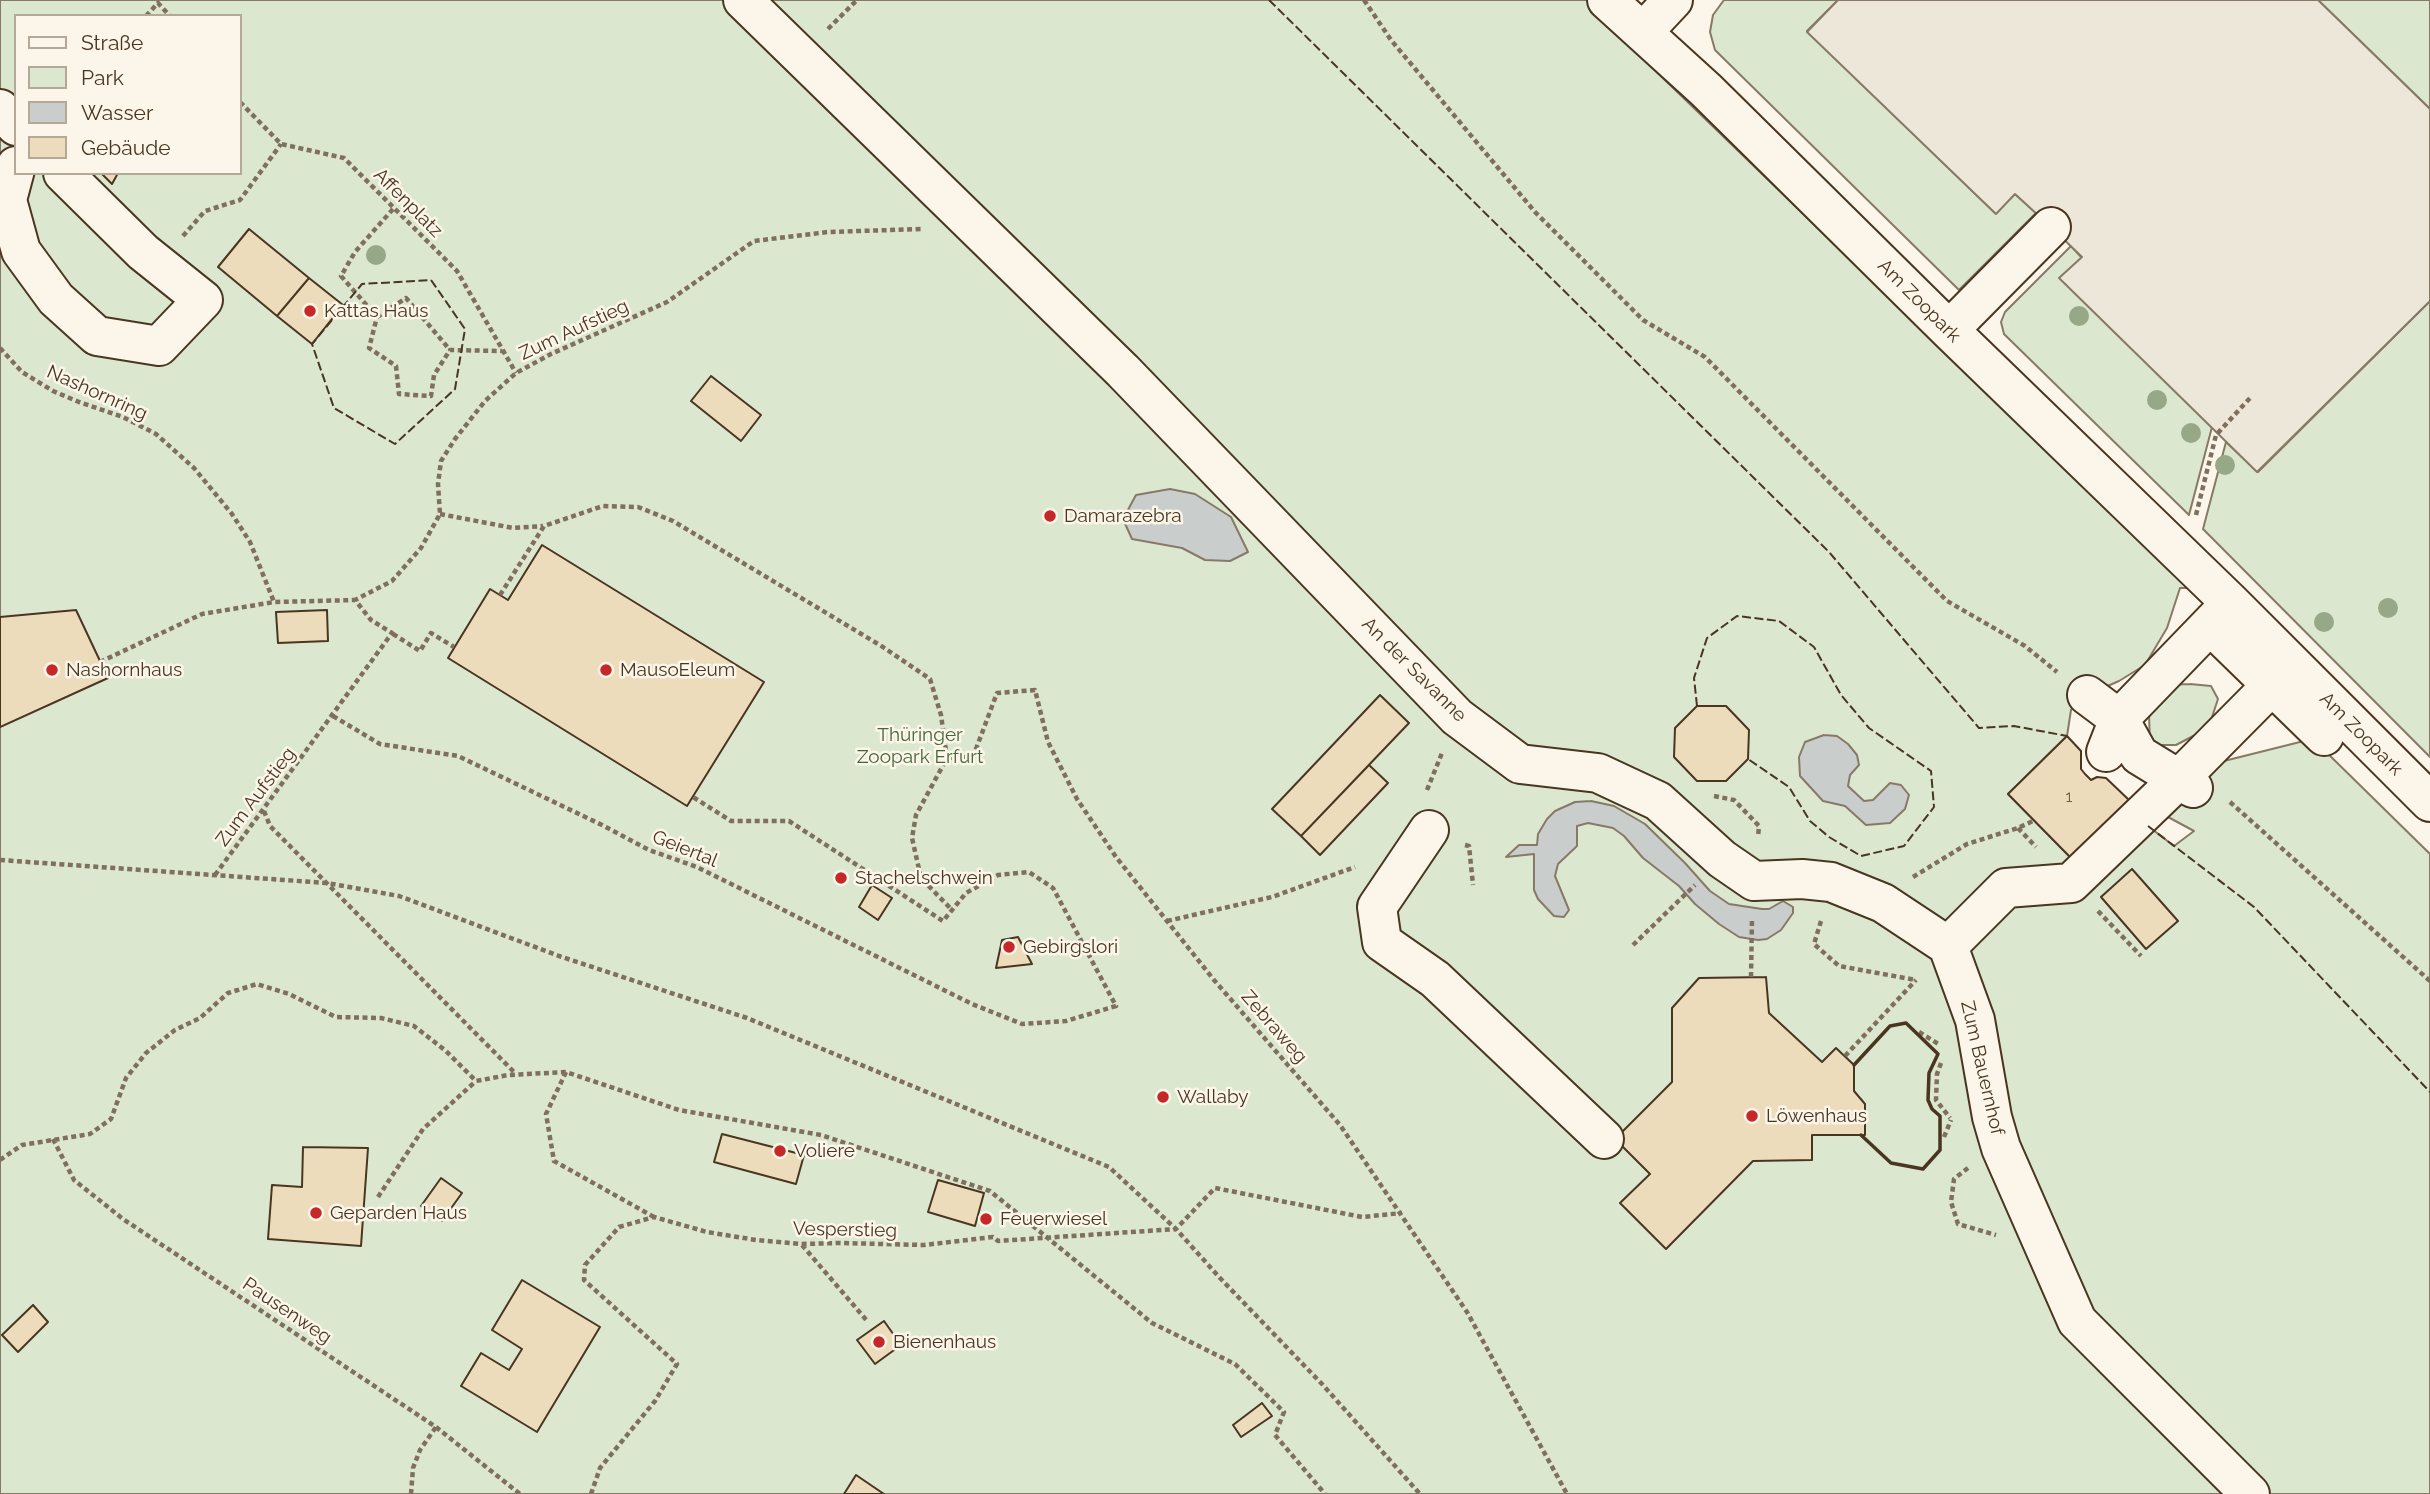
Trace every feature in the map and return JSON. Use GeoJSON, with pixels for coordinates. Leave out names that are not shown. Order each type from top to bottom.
{"type":"FeatureCollection","features":[{"type":"Feature","properties":{"kind":"street","name":"An der Savanne"},"geometry":{"type":"LineString","coordinates":[[743,0],[1123,371],[1457,716],[1520,764],[1598,773],[1658,801],[1722,859],[1754,881]]}},
{"type":"Feature","properties":{"kind":"street","name":"Am Zoopark"},"geometry":{"type":"LineString","coordinates":[[1607,0],[1659,14],[1706,90],[1949,330],[2281,675],[2430,803]]}},
{"type":"Feature","properties":{"kind":"street"},"geometry":{"type":"LineString","coordinates":[[0,109],[14,124]]}},
{"type":"Feature","properties":{"kind":"street"},"geometry":{"type":"LineString","coordinates":[[14,174],[7,200],[21,251],[56,299],[97,335],[159,346],[203,300],[143,252],[65,175]]}},
{"type":"Feature","properties":{"kind":"street"},"geometry":{"type":"LineString","coordinates":[[1949,330],[2051,227]]}},
{"type":"Feature","properties":{"kind":"street"},"geometry":{"type":"LineString","coordinates":[[2112,735],[2220,614]]}},
{"type":"Feature","properties":{"kind":"street"},"geometry":{"type":"LineString","coordinates":[[1754,881],[1802,879],[1831,882],[1883,903],[1948,947],[2006,888],[2071,883],[2175,790],[2281,675]]}},
{"type":"Feature","properties":{"kind":"street","name":"Am Zoopark"},"geometry":{"type":"LineString","coordinates":[[2281,675],[2324,736]]}},
{"type":"Feature","properties":{"kind":"street"},"geometry":{"type":"LineString","coordinates":[[2087,695],[2112,735],[2139,755],[2175,790]]}},
{"type":"Feature","properties":{"kind":"street"},"geometry":{"type":"LineString","coordinates":[[1429,830],[1377,907],[1382,942],[1435,979],[1604,1139]]}},
{"type":"Feature","properties":{"kind":"street","name":"Zum Bauernhof"},"geometry":{"type":"LineString","coordinates":[[1948,947],[1975,1020],[1992,1117],[2001,1148],[2077,1321],[2250,1494]]}},
{"type":"Feature","properties":{"kind":"path"},"geometry":{"type":"LineString","coordinates":[[1364,0],[1391,40],[1535,212],[1643,320],[1705,357],[1947,601],[2025,646],[2087,695]]}},
{"type":"Feature","properties":{"kind":"path"},"geometry":{"type":"LineString","coordinates":[[148,14],[158,3],[168,14]]}},
{"type":"Feature","properties":{"kind":"path"},"geometry":{"type":"LineString","coordinates":[[181,238],[205,211],[240,200],[281,144],[242,104]]}},
{"type":"Feature","properties":{"kind":"path","name":"Affenplatz"},"geometry":{"type":"LineString","coordinates":[[281,144],[344,158],[457,271],[516,373]]}},
{"type":"Feature","properties":{"kind":"path"},"geometry":{"type":"LineString","coordinates":[[377,317],[341,276],[355,252],[393,209]]}},
{"type":"Feature","properties":{"kind":"path","name":"Zum Aufstieg"},"geometry":{"type":"LineString","coordinates":[[440,514],[438,484],[442,461],[485,401],[516,373],[551,354],[667,302],[754,241],[828,232],[975,228]]}},
{"type":"Feature","properties":{"kind":"path"},"geometry":{"type":"LineString","coordinates":[[406,298],[450,351],[434,375],[431,396],[399,394],[396,366],[369,348],[377,317],[406,298]]}},
{"type":"Feature","properties":{"kind":"path","name":"Nashornring"},"geometry":{"type":"LineString","coordinates":[[0,348],[22,372],[53,391],[122,417],[156,434],[194,468],[232,514],[250,542],[274,601]]}},
{"type":"Feature","properties":{"kind":"path"},"geometry":{"type":"LineString","coordinates":[[450,351],[503,351]]}},
{"type":"Feature","properties":{"kind":"path"},"geometry":{"type":"LineString","coordinates":[[2196,516],[2216,435],[2250,398]]}},
{"type":"Feature","properties":{"kind":"path"},"geometry":{"type":"LineString","coordinates":[[100,662],[202,614],[274,601],[355,600],[392,581],[421,548],[440,514],[513,528],[544,526],[603,506],[638,507],[673,521],[883,647],[930,679],[941,715],[947,758],[916,815],[912,838],[921,878],[952,911],[943,921],[789,821],[731,821],[693,797]]}},
{"type":"Feature","properties":{"kind":"path"},"geometry":{"type":"LineString","coordinates":[[500,595],[544,526]]}},
{"type":"Feature","properties":{"kind":"path"},"geometry":{"type":"LineString","coordinates":[[355,600],[372,620],[420,651],[431,633],[454,647]]}},
{"type":"Feature","properties":{"kind":"path","name":"Zum Aufstieg"},"geometry":{"type":"LineString","coordinates":[[215,876],[393,633]]}},
{"type":"Feature","properties":{"kind":"path","name":"Zebraweg"},"geometry":{"type":"LineString","coordinates":[[947,758],[973,757],[997,693],[1035,690],[1048,742],[1077,799],[1116,857],[1214,980],[1340,1125],[1402,1213],[1466,1312],[1567,1494]]}},
{"type":"Feature","properties":{"kind":"path","name":"Geiertal"},"geometry":{"type":"LineString","coordinates":[[333,716],[380,744],[458,756],[649,850],[697,867],[972,1004],[1022,1024],[1066,1021],[1116,1006],[1053,888],[1029,872],[998,874],[966,893],[952,911]]}},
{"type":"Feature","properties":{"kind":"path"},"geometry":{"type":"LineString","coordinates":[[2175,790],[2228,801],[2430,981]]}},
{"type":"Feature","properties":{"kind":"path"},"geometry":{"type":"LineString","coordinates":[[263,810],[270,826],[516,1074]]}},
{"type":"Feature","properties":{"kind":"path"},"geometry":{"type":"LineString","coordinates":[[1883,903],[1906,881],[1935,866],[1967,844],[2035,820]]}},
{"type":"Feature","properties":{"kind":"path"},"geometry":{"type":"LineString","coordinates":[[1633,945],[1722,859]]}},
{"type":"Feature","properties":{"kind":"path"},"geometry":{"type":"LineString","coordinates":[[0,860],[327,883],[399,897],[559,956],[760,1023],[1110,1167],[1176,1229],[1322,1384],[1420,1494]]}},
{"type":"Feature","properties":{"kind":"path"},"geometry":{"type":"LineString","coordinates":[[1751,977],[1754,881]]}},
{"type":"Feature","properties":{"kind":"path"},"geometry":{"type":"LineString","coordinates":[[1831,882],[1814,944],[1839,967],[1916,980]]}},
{"type":"Feature","properties":{"kind":"path"},"geometry":{"type":"LineString","coordinates":[[1167,921],[1272,897]]}},
{"type":"Feature","properties":{"kind":"path"},"geometry":{"type":"LineString","coordinates":[[1844,1056],[1948,947]]}},
{"type":"Feature","properties":{"kind":"path"},"geometry":{"type":"LineString","coordinates":[[0,1160],[22,1145],[90,1134],[111,1119],[126,1078],[146,1053],[176,1030],[200,1018],[228,993],[257,984],[289,994],[336,1017],[381,1018],[414,1026],[446,1051],[476,1081]]}},
{"type":"Feature","properties":{"kind":"path"},"geometry":{"type":"LineString","coordinates":[[1919,1032],[1947,1049]]}},
{"type":"Feature","properties":{"kind":"path"},"geometry":{"type":"LineString","coordinates":[[378,1197],[423,1129],[476,1081],[516,1074],[566,1072],[679,1110],[821,1135],[990,1191],[1152,1323],[1235,1364],[1284,1412],[1275,1435],[1325,1494]]}},
{"type":"Feature","properties":{"kind":"path","name":"Vesperstieg"},"geometry":{"type":"LineString","coordinates":[[566,1072],[545,1114],[554,1161],[654,1217],[707,1232],[801,1244],[923,1245],[993,1237],[998,1241],[1176,1229]]}},
{"type":"Feature","properties":{"kind":"path"},"geometry":{"type":"LineString","coordinates":[[1944,1137],[1952,1120]]}},
{"type":"Feature","properties":{"kind":"path","name":"Pausenweg"},"geometry":{"type":"LineString","coordinates":[[53,1139],[74,1180],[123,1219],[436,1426],[520,1494]]}},
{"type":"Feature","properties":{"kind":"path"},"geometry":{"type":"LineString","coordinates":[[1176,1229],[1215,1188],[1362,1217],[1402,1213]]}},
{"type":"Feature","properties":{"kind":"path"},"geometry":{"type":"LineString","coordinates":[[591,1494],[600,1468],[655,1401],[677,1364],[584,1280],[584,1265],[619,1227],[654,1217]]}},
{"type":"Feature","properties":{"kind":"path"},"geometry":{"type":"LineString","coordinates":[[801,1244],[868,1322]]}},
{"type":"Feature","properties":{"kind":"path"},"geometry":{"type":"LineString","coordinates":[[411,1494],[414,1468],[420,1450],[436,1426]]}},
{"type":"Feature","properties":{"kind":"green space","name":"Thüringer Zoopark Erfurt"},"geometry":{"type":"Polygon","coordinates":[[[0,0],[1627,0],[1606,23],[2190,588],[2180,588],[2167,628],[2145,665],[2119,681],[2087,695],[2071,710],[2067,736],[2008,794],[2071,858],[2123,807],[2174,846],[2194,831],[2168,817],[2216,763],[2308,740],[2320,746],[2430,854],[2430,1494],[0,1494],[0,0]]]}},
{"type":"Feature","properties":{"kind":"green space"},"geometry":{"type":"Polygon","coordinates":[[[1724,0],[1838,0],[1807,31],[1995,213],[2015,194],[2036,213],[1959,290],[1715,50],[1710,32],[1713,15],[1724,0]]]}},
{"type":"Feature","properties":{"kind":"green space"},"geometry":{"type":"Polygon","coordinates":[[[2318,0],[2430,0],[2430,109],[2318,0]]]}},
{"type":"Feature","properties":{"kind":"green space"},"geometry":{"type":"Polygon","coordinates":[[[2071,246],[2082,258],[2060,278],[2212,427],[2189,515],[2004,334],[2001,322],[2005,312],[2071,246]]]}},
{"type":"Feature","properties":{"kind":"green space"},"geometry":{"type":"Polygon","coordinates":[[[2430,301],[2430,757],[2203,529],[2226,442],[2258,472],[2430,301]]]}},
{"type":"Feature","properties":{"kind":"green space"},"geometry":{"type":"Polygon","coordinates":[[[2166,685],[2211,686],[2218,699],[2211,720],[2197,734],[2176,745],[2150,745],[2149,714],[2166,685]]]}},
{"type":"Feature","properties":{"kind":"shaded area"},"geometry":{"type":"Polygon","coordinates":[[[1838,0],[2318,0],[2430,109],[2430,301],[2257,472],[2059,278],[2082,257],[2015,194],[1996,214],[1807,32],[1838,0]]]}},
{"type":"Feature","properties":{"kind":"water"},"geometry":{"type":"Polygon","coordinates":[[[1170,489],[1195,494],[1231,517],[1248,552],[1230,561],[1205,560],[1182,548],[1132,539],[1123,519],[1136,495],[1170,489]]]}},
{"type":"Feature","properties":{"kind":"water"},"geometry":{"type":"Polygon","coordinates":[[[1824,735],[1837,736],[1857,755],[1859,765],[1850,775],[1848,786],[1864,801],[1873,800],[1890,783],[1901,785],[1909,795],[1905,809],[1890,823],[1866,825],[1845,806],[1823,801],[1800,776],[1799,757],[1805,742],[1824,735]]]}},
{"type":"Feature","properties":{"kind":"water"},"geometry":{"type":"Polygon","coordinates":[[[1591,801],[1614,806],[1645,824],[1710,891],[1729,904],[1769,909],[1783,901],[1793,907],[1793,913],[1781,930],[1767,939],[1739,937],[1695,904],[1679,886],[1643,858],[1624,836],[1613,828],[1588,823],[1577,826],[1577,846],[1558,864],[1555,876],[1569,910],[1564,917],[1554,916],[1538,899],[1534,890],[1534,854],[1506,857],[1519,845],[1537,845],[1538,834],[1555,811],[1575,802],[1591,801]]]}},
{"type":"Feature","properties":{"kind":"building"},"geometry":{"type":"Polygon","coordinates":[[[103,175],[117,175],[112,184],[103,175]]]}},
{"type":"Feature","properties":{"kind":"building"},"geometry":{"type":"Polygon","coordinates":[[[249,229],[309,278],[277,316],[218,267],[249,229]]]}},
{"type":"Feature","properties":{"kind":"building","name":"Kattas Haus"},"geometry":{"type":"Polygon","coordinates":[[[309,278],[343,305],[312,344],[277,316],[309,278]]]}},
{"type":"Feature","properties":{"kind":"building"},"geometry":{"type":"Polygon","coordinates":[[[711,376],[761,415],[741,441],[691,401],[711,376]]]}},
{"type":"Feature","properties":{"kind":"building","name":"MausoEleum"},"geometry":{"type":"Polygon","coordinates":[[[542,545],[764,682],[687,806],[448,658],[490,589],[508,600],[542,545]]]}},
{"type":"Feature","properties":{"kind":"building","name":"Nashornhaus"},"geometry":{"type":"Polygon","coordinates":[[[76,610],[108,678],[0,727],[0,617],[76,610]]]}},
{"type":"Feature","properties":{"kind":"building"},"geometry":{"type":"Polygon","coordinates":[[[327,610],[328,641],[278,643],[276,612],[327,610]]]}},
{"type":"Feature","properties":{"kind":"building"},"geometry":{"type":"Polygon","coordinates":[[[1380,695],[1409,723],[1301,836],[1272,809],[1380,695]]]}},
{"type":"Feature","properties":{"kind":"building"},"geometry":{"type":"Polygon","coordinates":[[[1697,706],[1726,706],[1749,730],[1748,759],[1726,781],[1697,781],[1674,757],[1675,728],[1697,706]]]}},
{"type":"Feature","properties":{"kind":"building"},"geometry":{"type":"Polygon","coordinates":[[[2067,736],[2081,751],[2081,769],[2085,774],[2091,780],[2097,777],[2106,778],[2129,800],[2071,858],[2008,794],[2067,736]]]}},
{"type":"Feature","properties":{"kind":"building"},"geometry":{"type":"Polygon","coordinates":[[[1369,765],[1388,783],[1320,855],[1301,836],[1369,765]]]}},
{"type":"Feature","properties":{"kind":"building"},"geometry":{"type":"Polygon","coordinates":[[[2132,869],[2178,921],[2146,949],[2101,897],[2132,869]]]}},
{"type":"Feature","properties":{"kind":"building"},"geometry":{"type":"Polygon","coordinates":[[[872,885],[892,898],[878,920],[859,907],[872,885]]]}},
{"type":"Feature","properties":{"kind":"building"},"geometry":{"type":"Polygon","coordinates":[[[1018,937],[1032,964],[996,968],[1002,940],[1018,937]]]}},
{"type":"Feature","properties":{"kind":"building","name":"Löwenhaus"},"geometry":{"type":"Polygon","coordinates":[[[1766,977],[1769,1013],[1822,1062],[1836,1048],[1854,1065],[1854,1091],[1865,1104],[1865,1135],[1812,1135],[1812,1160],[1753,1161],[1666,1249],[1620,1203],[1650,1174],[1615,1139],[1672,1082],[1672,1008],[1699,978],[1766,977]]]}},
{"type":"Feature","properties":{"kind":"building"},"geometry":{"type":"Polygon","coordinates":[[[722,1134],[804,1155],[796,1184],[714,1162],[722,1134]]]}},
{"type":"Feature","properties":{"kind":"building","name":"Geparden Haus"},"geometry":{"type":"Polygon","coordinates":[[[303,1147],[368,1148],[361,1246],[268,1239],[272,1185],[302,1187],[303,1147]]]}},
{"type":"Feature","properties":{"kind":"building"},"geometry":{"type":"Polygon","coordinates":[[[441,1178],[462,1193],[442,1221],[421,1206],[441,1178]]]}},
{"type":"Feature","properties":{"kind":"building"},"geometry":{"type":"Polygon","coordinates":[[[938,1180],[984,1193],[975,1226],[928,1212],[938,1180]]]}},
{"type":"Feature","properties":{"kind":"building"},"geometry":{"type":"Polygon","coordinates":[[[522,1280],[600,1327],[537,1432],[461,1386],[481,1353],[509,1370],[522,1349],[492,1330],[522,1280]]]}},
{"type":"Feature","properties":{"kind":"building"},"geometry":{"type":"Polygon","coordinates":[[[33,1305],[48,1322],[18,1352],[2,1335],[33,1305]]]}},
{"type":"Feature","properties":{"kind":"building","name":"Bienenhaus"},"geometry":{"type":"Polygon","coordinates":[[[884,1321],[901,1345],[875,1364],[857,1340],[884,1321]]]}},
{"type":"Feature","properties":{"kind":"building"},"geometry":{"type":"Polygon","coordinates":[[[1262,1403],[1272,1416],[1241,1437],[1233,1425],[1262,1403]]]}},
{"type":"Feature","properties":{"kind":"building"},"geometry":{"type":"Polygon","coordinates":[[[856,1475],[884,1494],[844,1494],[856,1475]]]}},
{"type":"Feature","properties":{"kind":"fence"},"geometry":{"type":"LineString","coordinates":[[1269,0],[1829,552],[1979,728],[2014,726],[2067,736]]}},
{"type":"Feature","properties":{"kind":"fence"},"geometry":{"type":"LineString","coordinates":[[431,280],[465,329],[455,389],[395,444],[334,408],[312,344],[362,284],[431,280]]}},
{"type":"Feature","properties":{"kind":"fence"},"geometry":{"type":"LineString","coordinates":[[1697,706],[1694,678],[1707,638],[1737,616],[1779,621],[1814,647],[1841,695],[1869,728],[1931,771],[1934,807],[1904,846],[1861,856],[1829,837],[1810,821],[1789,787],[1748,759]]}},
{"type":"Feature","properties":{"kind":"fence"},"geometry":{"type":"LineString","coordinates":[[2148,826],[2254,907],[2430,1092]]}},
{"type":"Feature","properties":{"kind":"wall"},"geometry":{"type":"LineString","coordinates":[[1854,1065],[1890,1026],[1906,1023],[1938,1054],[1929,1073],[1928,1100],[1932,1109],[1940,1116],[1940,1150],[1923,1169],[1891,1163],[1861,1135]]}},
{"type":"Feature","properties":{"kind":"place","name":"Kattas Haus"},"geometry":{"type":"Point","coordinates":[310,311]}},
{"type":"Feature","properties":{"kind":"place","name":"Damarazebra"},"geometry":{"type":"Point","coordinates":[1050,516]}},
{"type":"Feature","properties":{"kind":"place","name":"Nashornhaus"},"geometry":{"type":"Point","coordinates":[52,670]}},
{"type":"Feature","properties":{"kind":"place","name":"MausoEleum"},"geometry":{"type":"Point","coordinates":[606,670]}},
{"type":"Feature","properties":{"kind":"place","name":"Stachelschwein"},"geometry":{"type":"Point","coordinates":[841,878]}},
{"type":"Feature","properties":{"kind":"place","name":"Gebirgslori"},"geometry":{"type":"Point","coordinates":[1009,947]}},
{"type":"Feature","properties":{"kind":"place","name":"Wallaby"},"geometry":{"type":"Point","coordinates":[1163,1097]}},
{"type":"Feature","properties":{"kind":"place","name":"Löwenhaus"},"geometry":{"type":"Point","coordinates":[1752,1116]}},
{"type":"Feature","properties":{"kind":"place","name":"Voliere"},"geometry":{"type":"Point","coordinates":[780,1151]}},
{"type":"Feature","properties":{"kind":"place","name":"Geparden Haus"},"geometry":{"type":"Point","coordinates":[316,1213]}},
{"type":"Feature","properties":{"kind":"place","name":"Feuerwiesel"},"geometry":{"type":"Point","coordinates":[986,1219]}},
{"type":"Feature","properties":{"kind":"place","name":"Bienenhaus"},"geometry":{"type":"Point","coordinates":[879,1342]}}]}
